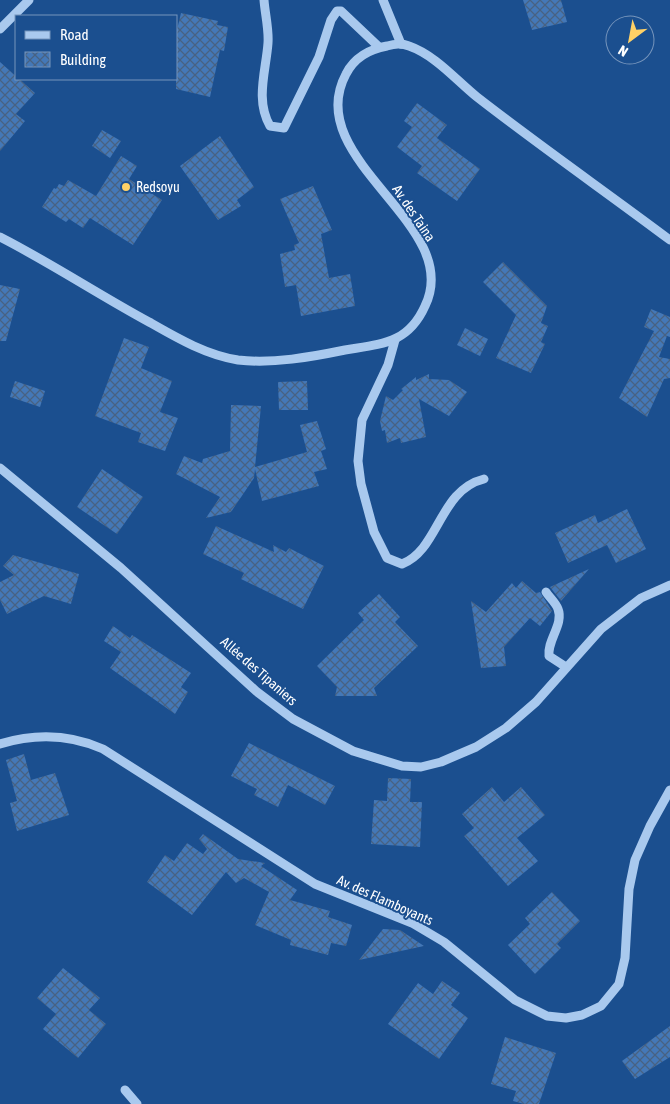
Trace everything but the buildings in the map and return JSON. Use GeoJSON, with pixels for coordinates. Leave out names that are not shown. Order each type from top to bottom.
{"type":"FeatureCollection","features":[{"type":"Feature","properties":{"kind":"street"},"geometry":{"type":"LineString","coordinates":[[0,29],[29,0]]}},
{"type":"Feature","properties":{"kind":"street"},"geometry":{"type":"LineString","coordinates":[[264,0],[268,40],[262,97],[263,113],[270,126],[284,128],[319,57],[331,20],[337,11],[341,12],[379,47]]}},
{"type":"Feature","properties":{"kind":"street"},"geometry":{"type":"LineString","coordinates":[[383,0],[401,44],[411,46],[436,62],[478,97],[670,240]]}},
{"type":"Feature","properties":{"kind":"street","name":"Av. des Taina"},"geometry":{"type":"LineString","coordinates":[[0,238],[175,337],[220,356],[270,361],[385,344],[403,336],[425,308],[432,283],[429,266],[422,244],[350,145],[341,124],[337,104],[340,88],[347,71],[359,59],[372,49],[401,44]]}},
{"type":"Feature","properties":{"kind":"street"},"geometry":{"type":"LineString","coordinates":[[394,340],[388,366],[362,420],[358,461],[366,508],[374,532],[387,558],[402,564],[412,560],[424,546],[440,518],[458,493],[476,481],[484,479]]}},
{"type":"Feature","properties":{"kind":"street","name":"Allée des Tipaniers"},"geometry":{"type":"LineString","coordinates":[[0,468],[121,568],[256,691],[293,719],[314,731],[373,758],[402,766],[421,767],[441,762],[476,747],[506,728],[536,702],[601,629],[624,609],[641,598],[670,585]]}},
{"type":"Feature","properties":{"kind":"street"},"geometry":{"type":"LineString","coordinates":[[546,592],[558,608],[560,618],[548,646],[549,656],[566,668]]}},
{"type":"Feature","properties":{"kind":"street","name":"Av. des Flamboyants"},"geometry":{"type":"LineString","coordinates":[[0,744],[27,737],[58,736],[86,742],[103,749],[315,884],[412,923],[444,942],[515,1000],[547,1016],[566,1018],[582,1015],[601,1006],[619,984],[625,958],[628,889],[635,860],[650,826],[670,790]]}},
{"type":"Feature","properties":{"kind":"street"},"geometry":{"type":"LineString","coordinates":[[126,1090],[137,1104]]}},
{"type":"Feature","properties":{"kind":"place","name":"Redsoyu"},"geometry":{"type":"Point","coordinates":[126,187]}}]}
